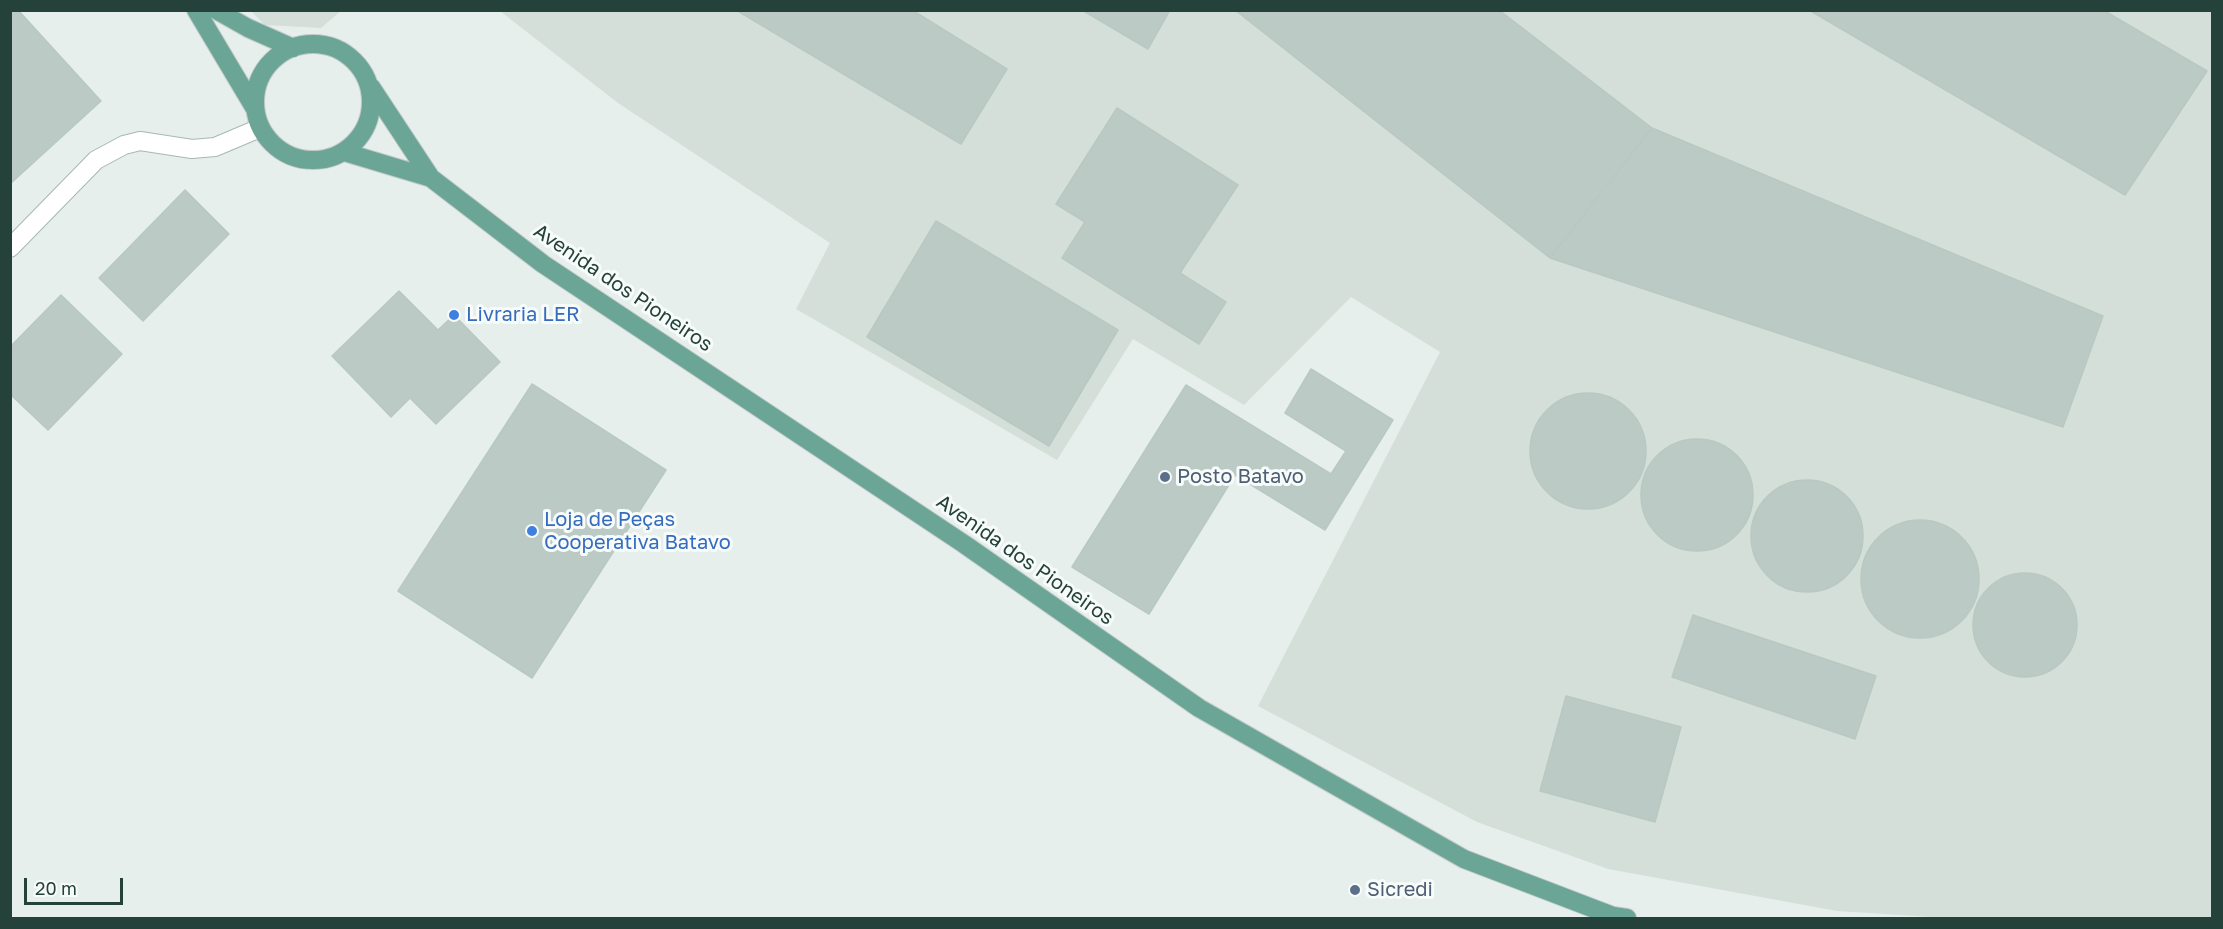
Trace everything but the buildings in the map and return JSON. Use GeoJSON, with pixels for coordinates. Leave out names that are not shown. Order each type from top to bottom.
{"type":"FeatureCollection","features":[{"type":"Feature","properties":{"kind":"main road"},"geometry":{"type":"LineString","coordinates":[[196,10],[255,109],[260,128],[272,143],[288,154],[306,160],[326,159],[344,152],[358,139],[368,123],[372,104],[369,85]]}},
{"type":"Feature","properties":{"kind":"main road"},"geometry":{"type":"LineString","coordinates":[[216,10],[293,48]]}},
{"type":"Feature","properties":{"kind":"main road"},"geometry":{"type":"LineString","coordinates":[[255,109],[256,89],[263,72],[276,57],[293,48],[312,44],[331,46],[348,55],[361,68],[369,85],[431,178]]}},
{"type":"Feature","properties":{"kind":"main road"},"geometry":{"type":"LineString","coordinates":[[344,152],[431,178]]}},
{"type":"Feature","properties":{"kind":"main road","name":"Avenida dos Pioneiros"},"geometry":{"type":"LineString","coordinates":[[431,178],[543,264],[964,544],[1199,708],[1464,859],[1613,916],[1627,918]]}},
{"type":"Feature","properties":{"kind":"lane"},"geometry":{"type":"LineString","coordinates":[[10,248],[96,160],[124,145],[140,141],[192,149],[215,147],[260,128]]}},
{"type":"Feature","properties":{"kind":"shaded area"},"geometry":{"type":"Polygon","coordinates":[[[251,11],[341,11],[321,28],[265,25],[251,11]]]}},
{"type":"Feature","properties":{"kind":"shaded area"},"geometry":{"type":"Polygon","coordinates":[[[500,11],[2212,11],[2212,918],[1947,918],[1837,911],[1608,869],[1477,822],[1258,706],[1440,352],[1351,297],[1244,405],[1133,339],[1057,460],[796,309],[830,243],[618,103],[500,11]]]}},
{"type":"Feature","properties":{"kind":"place","name":"Livraria LER"},"geometry":{"type":"Point","coordinates":[454,315]}},
{"type":"Feature","properties":{"kind":"place","name":"Posto Batavo"},"geometry":{"type":"Point","coordinates":[1165,477]}},
{"type":"Feature","properties":{"kind":"place","name":"Loja de Peças Cooperativa Batavo"},"geometry":{"type":"Point","coordinates":[532,531]}},
{"type":"Feature","properties":{"kind":"place","name":"Sicredi"},"geometry":{"type":"Point","coordinates":[1355,890]}}]}
